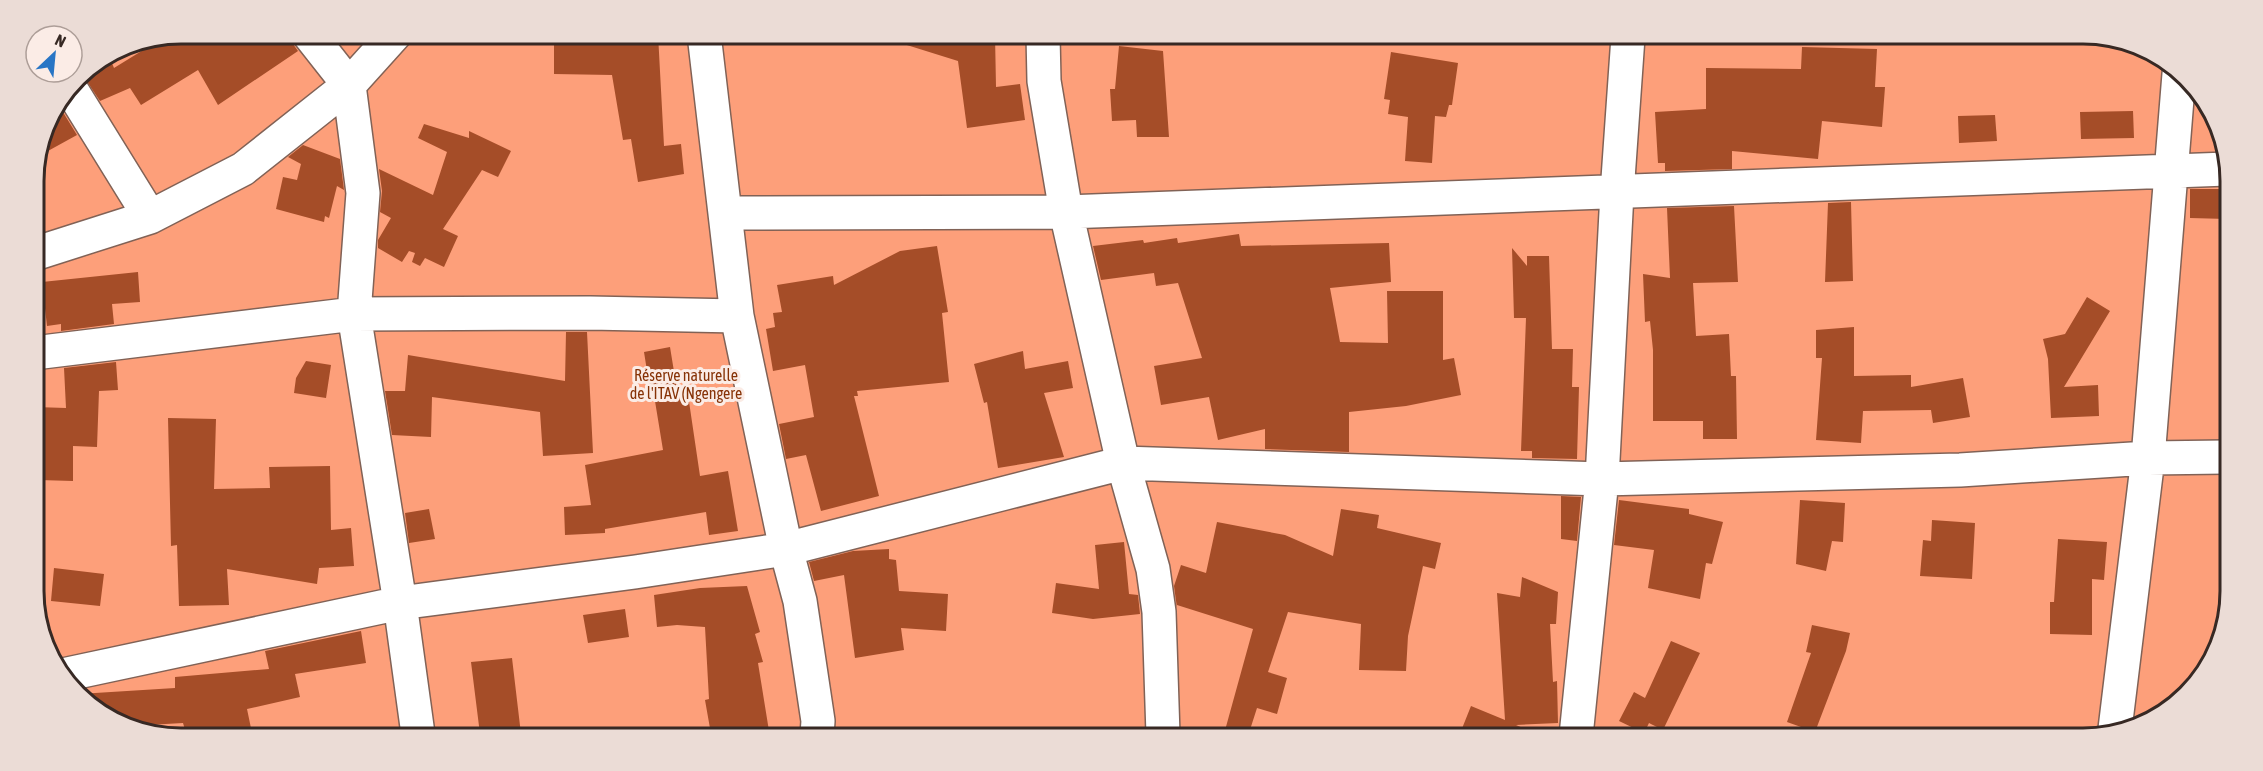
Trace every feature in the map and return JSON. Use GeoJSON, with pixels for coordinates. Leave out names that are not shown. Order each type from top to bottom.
{"type":"FeatureCollection","features":[{"type":"Feature","properties":{"kind":"street"},"geometry":{"type":"LineString","coordinates":[[317,44],[349,85],[363,193],[354,314],[400,603],[417,728]]}},
{"type":"Feature","properties":{"kind":"street"},"geometry":{"type":"LineString","coordinates":[[44,251],[150,217],[243,169],[349,85],[385,44]]}},
{"type":"Feature","properties":{"kind":"street"},"geometry":{"type":"LineString","coordinates":[[705,44],[737,316],[786,549],[800,601],[818,728]]}},
{"type":"Feature","properties":{"kind":"street"},"geometry":{"type":"LineString","coordinates":[[1043,44],[1044,81],[1066,212],[1123,463],[1153,569],[1160,612],[1163,727]]}},
{"type":"Feature","properties":{"kind":"street"},"geometry":{"type":"LineString","coordinates":[[1577,727],[1602,479],[1628,44]]}},
{"type":"Feature","properties":{"kind":"street"},"geometry":{"type":"LineString","coordinates":[[2116,723],[2148,459],[2178,82]]}},
{"type":"Feature","properties":{"kind":"street"},"geometry":{"type":"LineString","coordinates":[[74,94],[150,217]]}},
{"type":"Feature","properties":{"kind":"street"},"geometry":{"type":"LineString","coordinates":[[726,213],[1066,212],[2219,170]]}},
{"type":"Feature","properties":{"kind":"street"},"geometry":{"type":"LineString","coordinates":[[44,352],[354,314],[590,313],[737,316]]}},
{"type":"Feature","properties":{"kind":"street"},"geometry":{"type":"LineString","coordinates":[[71,673],[400,603],[786,549],[1123,463],[1602,479],[1960,470],[2220,457]]}},
{"type":"Feature","properties":{"kind":"green space","name":"Réserve naturelle de l'ITAV (Ngengere"},"geometry":{"type":"Polygon","coordinates":[[[180,44],[2083,44],[2118,48],[2151,62],[2173,77],[2186,90],[2205,120],[2217,154],[2220,180],[2220,591],[2215,626],[2196,667],[2173,694],[2135,717],[2109,725],[2092,727],[180,728],[145,723],[112,709],[84,687],[72,674],[58,651],[46,617],[44,591],[44,171],[48,145],[54,128],[77,90],[112,62],[154,46],[180,44]]]}},
{"type":"Feature","properties":{"kind":"building"},"geometry":{"type":"Polygon","coordinates":[[[293,44],[298,51],[218,105],[198,70],[141,105],[130,88],[100,101],[87,81],[112,62],[114,68],[146,48],[162,45],[293,44]]]}},
{"type":"Feature","properties":{"kind":"building"},"geometry":{"type":"Polygon","coordinates":[[[554,44],[659,44],[664,146],[681,144],[684,174],[638,182],[631,139],[623,140],[612,75],[554,74],[554,44]]]}},
{"type":"Feature","properties":{"kind":"building"},"geometry":{"type":"Polygon","coordinates":[[[904,44],[995,44],[996,87],[1020,84],[1025,120],[967,128],[958,61],[904,44]]]}},
{"type":"Feature","properties":{"kind":"building"},"geometry":{"type":"Polygon","coordinates":[[[1119,46],[1163,51],[1169,137],[1137,137],[1136,120],[1112,121],[1110,89],[1115,89],[1119,46]]]}},
{"type":"Feature","properties":{"kind":"building"},"geometry":{"type":"Polygon","coordinates":[[[1802,47],[1877,49],[1875,87],[1885,87],[1882,127],[1822,121],[1818,159],[1732,151],[1732,169],[1665,171],[1665,163],[1658,163],[1655,112],[1706,109],[1706,68],[1801,69],[1802,47]]]}},
{"type":"Feature","properties":{"kind":"building"},"geometry":{"type":"Polygon","coordinates":[[[1391,52],[1458,63],[1452,105],[1449,105],[1446,117],[1435,116],[1432,163],[1405,161],[1408,117],[1388,114],[1390,100],[1384,99],[1391,52]]]}},
{"type":"Feature","properties":{"kind":"building"},"geometry":{"type":"Polygon","coordinates":[[[62,111],[77,135],[47,152],[54,128],[62,111]]]}},
{"type":"Feature","properties":{"kind":"building"},"geometry":{"type":"Polygon","coordinates":[[[2133,111],[2134,138],[2081,139],[2080,112],[2133,111]]]}},
{"type":"Feature","properties":{"kind":"building"},"geometry":{"type":"Polygon","coordinates":[[[1995,115],[1997,141],[1959,143],[1958,116],[1995,115]]]}},
{"type":"Feature","properties":{"kind":"building"},"geometry":{"type":"Polygon","coordinates":[[[424,124],[469,138],[469,131],[511,151],[498,177],[482,170],[443,229],[458,236],[444,267],[425,258],[420,266],[412,262],[415,253],[409,251],[402,262],[378,248],[378,240],[391,218],[380,212],[382,191],[379,169],[433,195],[447,152],[418,138],[424,124]]]}},
{"type":"Feature","properties":{"kind":"building"},"geometry":{"type":"Polygon","coordinates":[[[303,145],[340,159],[344,190],[337,186],[329,218],[325,216],[324,222],[276,209],[283,177],[297,180],[301,164],[288,157],[303,145]]]}},
{"type":"Feature","properties":{"kind":"building"},"geometry":{"type":"Polygon","coordinates":[[[2190,189],[2220,189],[2220,219],[2190,218],[2190,189]]]}},
{"type":"Feature","properties":{"kind":"building"},"geometry":{"type":"Polygon","coordinates":[[[1851,202],[1853,281],[1825,282],[1828,203],[1851,202]]]}},
{"type":"Feature","properties":{"kind":"building"},"geometry":{"type":"Polygon","coordinates":[[[1734,206],[1738,282],[1693,283],[1696,336],[1729,334],[1731,376],[1736,376],[1737,439],[1703,439],[1703,421],[1653,421],[1653,350],[1650,321],[1645,322],[1643,274],[1670,278],[1667,208],[1734,206]]]}},
{"type":"Feature","properties":{"kind":"building"},"geometry":{"type":"Polygon","coordinates":[[[1239,234],[1241,246],[1389,243],[1391,282],[1330,288],[1340,342],[1388,343],[1387,291],[1443,291],[1443,360],[1454,358],[1461,395],[1406,406],[1349,412],[1349,452],[1265,449],[1265,429],[1218,440],[1209,397],[1161,405],[1154,366],[1202,358],[1178,283],[1156,286],[1154,273],[1101,280],[1093,246],[1143,240],[1144,243],[1177,238],[1178,243],[1239,234]]]}},
{"type":"Feature","properties":{"kind":"building"},"geometry":{"type":"Polygon","coordinates":[[[937,246],[948,312],[942,313],[949,382],[857,391],[858,396],[854,396],[879,496],[821,511],[806,455],[786,459],[779,424],[814,417],[805,365],[773,371],[766,329],[775,327],[773,313],[782,312],[777,285],[833,276],[834,285],[900,251],[937,246]]]}},
{"type":"Feature","properties":{"kind":"building"},"geometry":{"type":"Polygon","coordinates":[[[1512,248],[1527,266],[1527,256],[1549,256],[1552,349],[1573,349],[1572,387],[1579,387],[1577,459],[1532,458],[1532,451],[1521,451],[1526,318],[1514,318],[1512,248]]]}},
{"type":"Feature","properties":{"kind":"building"},"geometry":{"type":"Polygon","coordinates":[[[138,272],[140,302],[112,304],[114,324],[61,331],[61,324],[47,326],[44,282],[138,272]]]}},
{"type":"Feature","properties":{"kind":"building"},"geometry":{"type":"Polygon","coordinates":[[[2087,297],[2110,311],[2064,387],[2098,385],[2099,416],[2051,418],[2048,359],[2043,339],[2065,334],[2087,297]]]}},
{"type":"Feature","properties":{"kind":"building"},"geometry":{"type":"Polygon","coordinates":[[[1854,327],[1854,376],[1911,375],[1911,387],[1963,378],[1970,417],[1933,423],[1931,410],[1863,411],[1861,443],[1816,440],[1822,358],[1816,358],[1816,330],[1854,327]]]}},
{"type":"Feature","properties":{"kind":"building"},"geometry":{"type":"Polygon","coordinates":[[[566,332],[587,332],[593,453],[543,456],[540,412],[432,397],[431,437],[392,435],[385,391],[405,391],[408,355],[565,381],[566,332]]]}},
{"type":"Feature","properties":{"kind":"building"},"geometry":{"type":"Polygon","coordinates":[[[670,347],[677,390],[687,388],[700,476],[728,471],[738,531],[709,535],[706,512],[605,529],[605,533],[565,535],[564,507],[591,505],[585,465],[663,450],[644,352],[670,347]]]}},
{"type":"Feature","properties":{"kind":"building"},"geometry":{"type":"Polygon","coordinates":[[[1023,351],[1025,369],[1068,361],[1073,388],[1044,393],[1064,457],[998,468],[987,402],[984,403],[974,364],[1023,351]]]}},
{"type":"Feature","properties":{"kind":"building"},"geometry":{"type":"Polygon","coordinates":[[[306,361],[331,365],[326,398],[294,393],[296,378],[306,361]]]}},
{"type":"Feature","properties":{"kind":"building"},"geometry":{"type":"Polygon","coordinates":[[[116,362],[118,390],[99,391],[97,447],[73,446],[73,481],[44,480],[44,407],[66,408],[64,368],[116,362]]]}},
{"type":"Feature","properties":{"kind":"building"},"geometry":{"type":"Polygon","coordinates":[[[168,418],[216,419],[214,489],[270,488],[269,467],[330,466],[331,530],[351,528],[354,566],[319,568],[317,584],[227,569],[229,605],[179,606],[177,545],[171,546],[168,418]]]}},
{"type":"Feature","properties":{"kind":"building"},"geometry":{"type":"Polygon","coordinates":[[[1561,496],[1581,497],[1577,541],[1561,539],[1561,496]]]}},
{"type":"Feature","properties":{"kind":"building"},"geometry":{"type":"Polygon","coordinates":[[[1619,500],[1689,509],[1689,514],[1723,522],[1712,564],[1706,563],[1700,599],[1648,588],[1654,550],[1614,545],[1619,500]]]}},
{"type":"Feature","properties":{"kind":"building"},"geometry":{"type":"Polygon","coordinates":[[[1800,500],[1845,503],[1843,542],[1832,541],[1826,571],[1796,564],[1800,500]]]}},
{"type":"Feature","properties":{"kind":"building"},"geometry":{"type":"Polygon","coordinates":[[[429,509],[435,539],[409,543],[405,513],[429,509]]]}},
{"type":"Feature","properties":{"kind":"building"},"geometry":{"type":"Polygon","coordinates":[[[1341,509],[1379,515],[1377,528],[1441,543],[1435,569],[1423,566],[1408,636],[1406,671],[1359,670],[1361,624],[1288,612],[1268,672],[1287,678],[1277,714],[1257,708],[1251,727],[1226,727],[1253,629],[1177,605],[1177,608],[1174,586],[1181,565],[1206,573],[1217,522],[1285,535],[1333,556],[1341,509]]]}},
{"type":"Feature","properties":{"kind":"building"},"geometry":{"type":"Polygon","coordinates":[[[1932,520],[1975,523],[1972,579],[1920,576],[1923,540],[1931,541],[1932,520]]]}},
{"type":"Feature","properties":{"kind":"building"},"geometry":{"type":"Polygon","coordinates":[[[2058,539],[2107,542],[2104,580],[2092,579],[2092,635],[2050,634],[2050,602],[2054,602],[2058,539]]]}},
{"type":"Feature","properties":{"kind":"building"},"geometry":{"type":"Polygon","coordinates":[[[1124,542],[1129,594],[1138,595],[1140,614],[1093,619],[1052,613],[1056,583],[1099,589],[1095,545],[1124,542]]]}},
{"type":"Feature","properties":{"kind":"building"},"geometry":{"type":"Polygon","coordinates":[[[889,549],[889,559],[896,560],[899,591],[948,594],[946,631],[901,628],[904,650],[855,658],[844,575],[814,581],[809,562],[853,551],[889,549]]]}},
{"type":"Feature","properties":{"kind":"building"},"geometry":{"type":"Polygon","coordinates":[[[54,568],[104,574],[100,606],[51,601],[54,568]]]}},
{"type":"Feature","properties":{"kind":"building"},"geometry":{"type":"Polygon","coordinates":[[[1522,577],[1558,592],[1556,624],[1550,624],[1553,682],[1557,681],[1558,723],[1516,725],[1521,727],[1462,727],[1471,706],[1505,720],[1497,593],[1520,597],[1522,577]]]}},
{"type":"Feature","properties":{"kind":"building"},"geometry":{"type":"Polygon","coordinates":[[[747,586],[760,632],[755,634],[763,662],[758,663],[768,728],[710,728],[705,700],[709,699],[705,627],[677,625],[657,627],[654,595],[700,588],[747,586]]]}},
{"type":"Feature","properties":{"kind":"building"},"geometry":{"type":"Polygon","coordinates":[[[625,609],[629,637],[588,643],[583,615],[625,609]]]}},
{"type":"Feature","properties":{"kind":"building"},"geometry":{"type":"Polygon","coordinates":[[[1812,625],[1850,633],[1846,651],[1817,727],[1801,727],[1787,722],[1811,653],[1806,652],[1812,625]]]}},
{"type":"Feature","properties":{"kind":"building"},"geometry":{"type":"Polygon","coordinates":[[[361,631],[366,663],[295,674],[300,697],[247,709],[251,728],[184,728],[183,723],[145,723],[112,709],[91,693],[175,688],[175,677],[269,669],[265,651],[361,631]]]}},
{"type":"Feature","properties":{"kind":"building"},"geometry":{"type":"Polygon","coordinates":[[[1671,641],[1700,653],[1664,727],[1657,727],[1649,723],[1647,727],[1632,727],[1619,721],[1634,692],[1645,698],[1671,641]]]}},
{"type":"Feature","properties":{"kind":"building"},"geometry":{"type":"Polygon","coordinates":[[[512,658],[520,728],[479,728],[471,662],[512,658]]]}}]}
